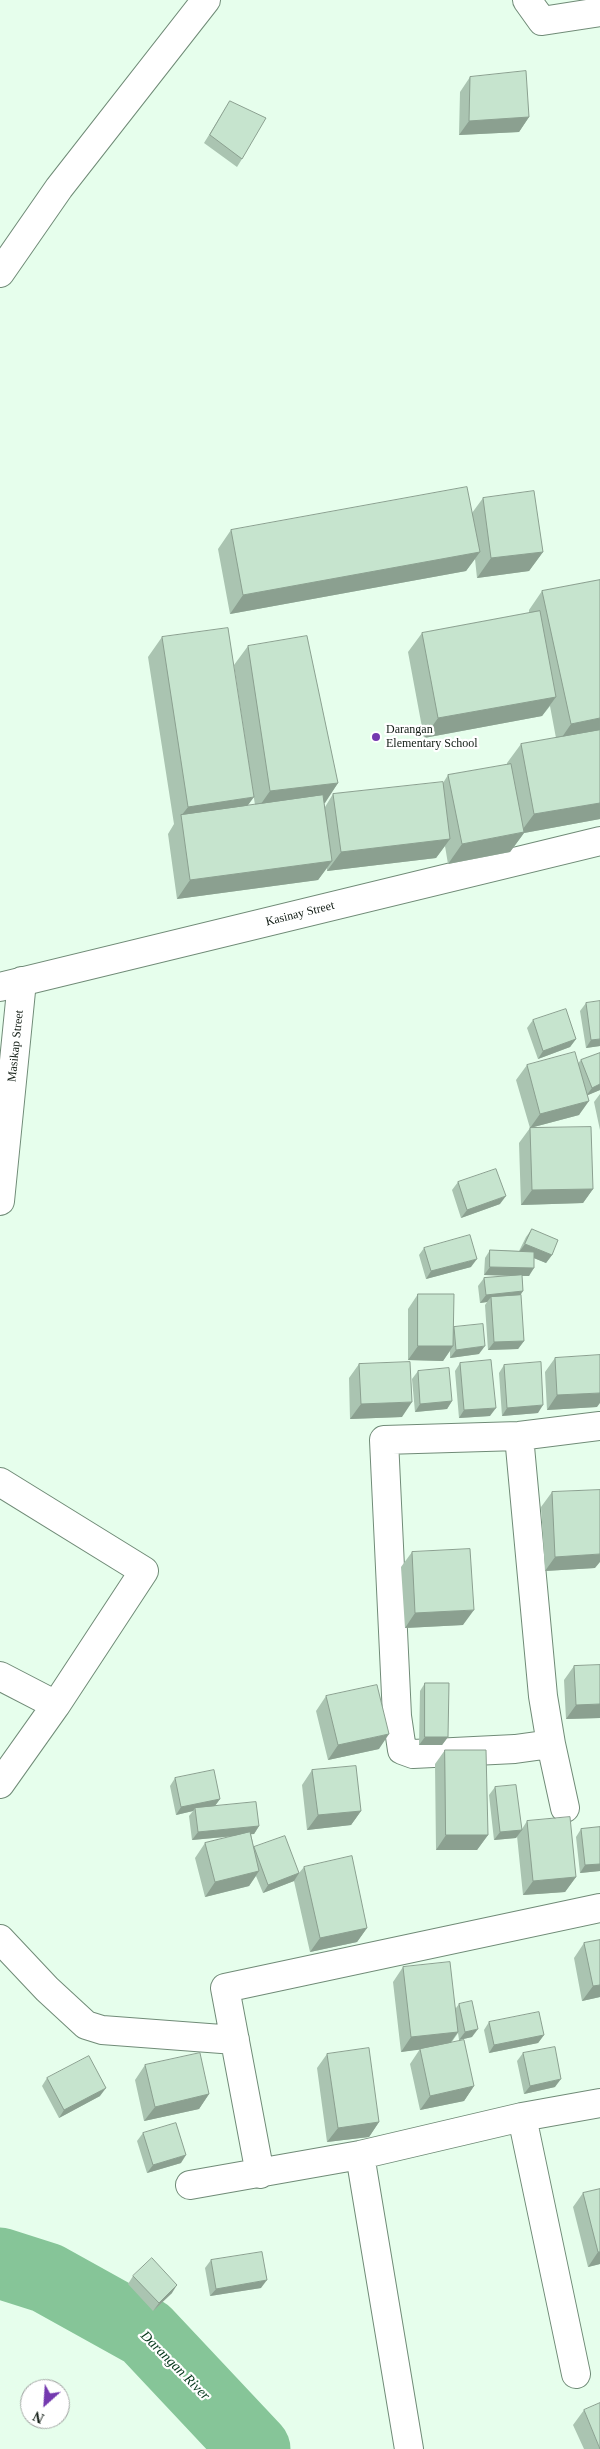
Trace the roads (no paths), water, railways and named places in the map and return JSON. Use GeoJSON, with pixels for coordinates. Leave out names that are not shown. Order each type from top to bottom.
{"type":"FeatureCollection","features":[{"type":"Feature","properties":{"kind":"street"},"geometry":{"type":"LineString","coordinates":[[0,273],[59,188],[206,0]]}},
{"type":"Feature","properties":{"kind":"street"},"geometry":{"type":"LineString","coordinates":[[527,0],[542,21],[600,12]]}},
{"type":"Feature","properties":{"kind":"street","name":"Kasinay Street"},"geometry":{"type":"LineString","coordinates":[[11,984],[600,840]]}},
{"type":"Feature","properties":{"kind":"street","name":"Masikap Street"},"geometry":{"type":"LineString","coordinates":[[0,1201],[11,984]]}},
{"type":"Feature","properties":{"kind":"street"},"geometry":{"type":"LineString","coordinates":[[551,1744],[515,1749],[413,1754],[402,1750],[397,1716],[384,1440],[519,1436],[600,1426]]}},
{"type":"Feature","properties":{"kind":"street"},"geometry":{"type":"LineString","coordinates":[[519,1436],[543,1696],[565,1808]]}},
{"type":"Feature","properties":{"kind":"street"},"geometry":{"type":"LineString","coordinates":[[0,1482],[144,1571],[56,1705],[0,1784]]}},
{"type":"Feature","properties":{"kind":"street"},"geometry":{"type":"LineString","coordinates":[[0,1676],[56,1705]]}},
{"type":"Feature","properties":{"kind":"street"},"geometry":{"type":"LineString","coordinates":[[260,2174],[225,1988],[600,1908]]}},
{"type":"Feature","properties":{"kind":"street"},"geometry":{"type":"LineString","coordinates":[[0,1939],[47,1989],[86,2025],[102,2030],[235,2040]]}},
{"type":"Feature","properties":{"kind":"street"},"geometry":{"type":"LineString","coordinates":[[190,2185],[360,2155],[522,2117],[600,2103]]}},
{"type":"Feature","properties":{"kind":"street"},"geometry":{"type":"LineString","coordinates":[[522,2117],[576,2374]]}},
{"type":"Feature","properties":{"kind":"street"},"geometry":{"type":"LineString","coordinates":[[360,2155],[409,2449]]}},
{"type":"Feature","properties":{"kind":"waterway","name":"Darangan River"},"geometry":{"type":"LineString","coordinates":[[0,2263],[47,2278],[146,2333],[255,2449]]}},
{"type":"Feature","properties":{"kind":"place","name":"Darangan Elementary School"},"geometry":{"type":"Point","coordinates":[376,737]}}]}
